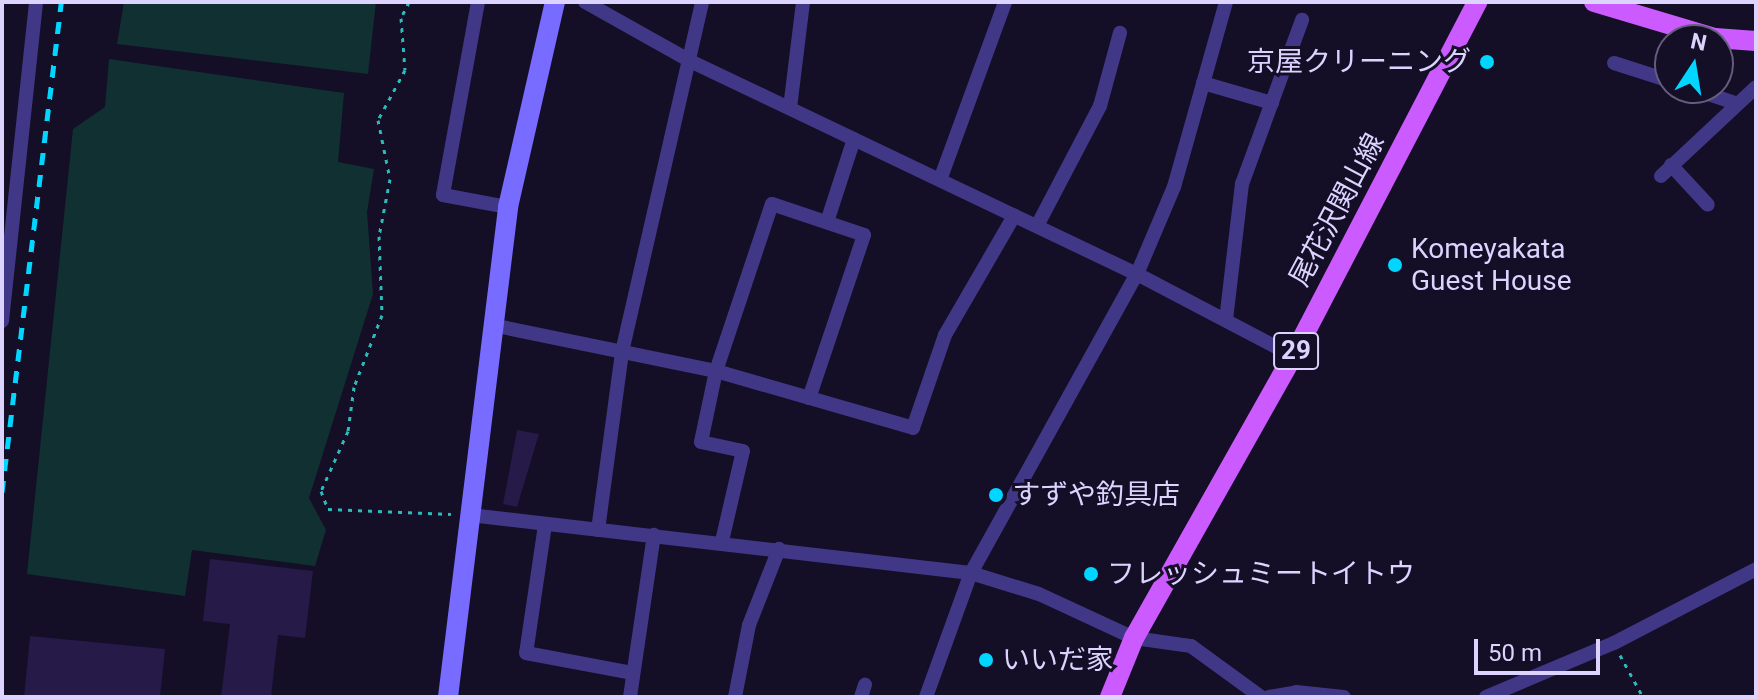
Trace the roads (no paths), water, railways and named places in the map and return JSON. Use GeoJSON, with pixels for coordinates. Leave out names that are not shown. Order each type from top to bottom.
{"type":"FeatureCollection","features":[{"type":"Feature","properties":{"kind":"main road","name":"尾花沢関山線"},"geometry":{"type":"LineString","coordinates":[[1110,697],[1134,638],[1293,356],[1477,2]]}},
{"type":"Feature","properties":{"kind":"main road"},"geometry":{"type":"LineString","coordinates":[[1594,2],[1715,38],[1756,41]]}},
{"type":"Feature","properties":{"kind":"street"},"geometry":{"type":"LineString","coordinates":[[2,321],[36,2]]}},
{"type":"Feature","properties":{"kind":"street"},"geometry":{"type":"LineString","coordinates":[[478,2],[443,195],[508,207]]}},
{"type":"Feature","properties":{"kind":"street"},"geometry":{"type":"LineString","coordinates":[[448,697],[508,207],[555,2]]}},
{"type":"Feature","properties":{"kind":"street"},"geometry":{"type":"LineString","coordinates":[[585,2],[690,61],[1137,274],[1293,356]]}},
{"type":"Feature","properties":{"kind":"street"},"geometry":{"type":"LineString","coordinates":[[598,530],[622,352],[702,2]]}},
{"type":"Feature","properties":{"kind":"street"},"geometry":{"type":"LineString","coordinates":[[790,108],[803,2]]}},
{"type":"Feature","properties":{"kind":"street"},"geometry":{"type":"LineString","coordinates":[[940,180],[1005,2]]}},
{"type":"Feature","properties":{"kind":"street"},"geometry":{"type":"LineString","coordinates":[[926,697],[971,573],[1137,274],[1174,187],[1226,2]]}},
{"type":"Feature","properties":{"kind":"street"},"geometry":{"type":"LineString","coordinates":[[1226,320],[1242,184],[1302,20]]}},
{"type":"Feature","properties":{"kind":"street"},"geometry":{"type":"LineString","coordinates":[[1037,226],[1100,106],[1120,33]]}},
{"type":"Feature","properties":{"kind":"street"},"geometry":{"type":"LineString","coordinates":[[1614,63],[1654,76]]}},
{"type":"Feature","properties":{"kind":"street"},"geometry":{"type":"LineString","coordinates":[[1203,83],[1272,103]]}},
{"type":"Feature","properties":{"kind":"street"},"geometry":{"type":"LineString","coordinates":[[1708,205],[1666,170],[1735,103],[1756,87]]}},
{"type":"Feature","properties":{"kind":"street"},"geometry":{"type":"LineString","coordinates":[[827,222],[854,139]]}},
{"type":"Feature","properties":{"kind":"street"},"geometry":{"type":"LineString","coordinates":[[722,541],[743,451],[701,442],[716,371],[772,204],[864,235],[809,398]]}},
{"type":"Feature","properties":{"kind":"street"},"geometry":{"type":"LineString","coordinates":[[492,325],[716,371],[913,428],[945,335],[1014,216]]}},
{"type":"Feature","properties":{"kind":"street"},"geometry":{"type":"LineString","coordinates":[[470,515],[722,541],[971,573],[1039,594],[1134,638],[1191,646],[1261,697]]}},
{"type":"Feature","properties":{"kind":"street"},"geometry":{"type":"LineString","coordinates":[[545,525],[526,653],[633,673]]}},
{"type":"Feature","properties":{"kind":"street"},"geometry":{"type":"LineString","coordinates":[[630,697],[654,535]]}},
{"type":"Feature","properties":{"kind":"street"},"geometry":{"type":"LineString","coordinates":[[735,697],[749,625],[779,549]]}},
{"type":"Feature","properties":{"kind":"street"},"geometry":{"type":"LineString","coordinates":[[1486,697],[1614,643],[1756,569]]}},
{"type":"Feature","properties":{"kind":"street"},"geometry":{"type":"LineString","coordinates":[[1269,697],[1296,692],[1344,697]]}},
{"type":"Feature","properties":{"kind":"railway"},"geometry":{"type":"LineString","coordinates":[[2,492],[61,2]]}},
{"type":"Feature","properties":{"kind":"place","name":"京屋クリーニング"},"geometry":{"type":"Point","coordinates":[1487,62]}},
{"type":"Feature","properties":{"kind":"place","name":"Komeyakata Guest House"},"geometry":{"type":"Point","coordinates":[1395,265]}},
{"type":"Feature","properties":{"kind":"place","name":"すずや釣具店"},"geometry":{"type":"Point","coordinates":[996,495]}},
{"type":"Feature","properties":{"kind":"place","name":"フレッシュミートイトウ"},"geometry":{"type":"Point","coordinates":[1091,574]}},
{"type":"Feature","properties":{"kind":"place","name":"いいだ家"},"geometry":{"type":"Point","coordinates":[986,660]}}]}
